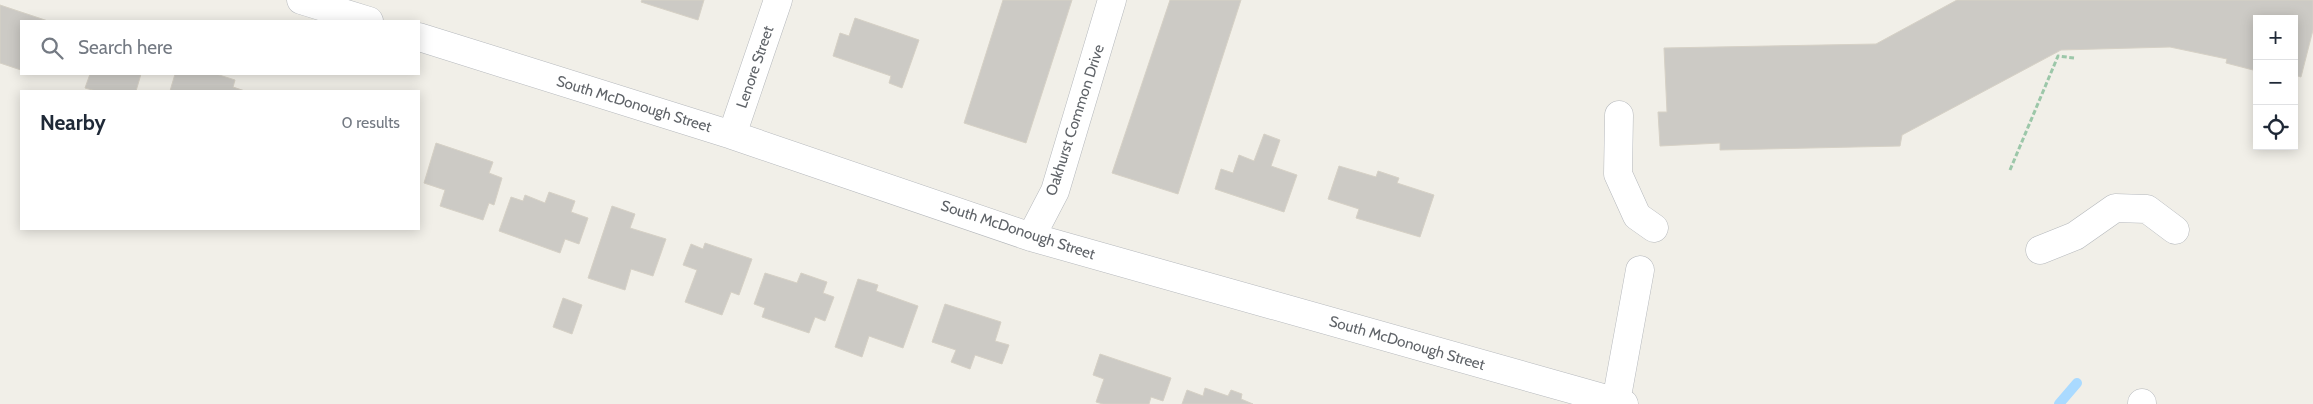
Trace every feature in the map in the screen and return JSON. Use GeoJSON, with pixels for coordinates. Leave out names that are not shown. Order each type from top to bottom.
{"type":"FeatureCollection","features":[{"type":"Feature","properties":{"kind":"street"},"geometry":{"type":"LineString","coordinates":[[301,0],[366,20]]}},
{"type":"Feature","properties":{"kind":"street","name":"Lenore Street"},"geometry":{"type":"LineString","coordinates":[[732,135],[778,0]]}},
{"type":"Feature","properties":{"kind":"street","name":"Oakhurst Common Drive"},"geometry":{"type":"LineString","coordinates":[[1031,237],[1055,191],[1112,0]]}},
{"type":"Feature","properties":{"kind":"street","name":"South McDonough Street"},"geometry":{"type":"LineString","coordinates":[[420,37],[732,135],[1031,237],[1620,403]]}},
{"type":"Feature","properties":{"kind":"street"},"geometry":{"type":"LineString","coordinates":[[1619,115],[1618,174],[1637,216],[1654,228]]}},
{"type":"Feature","properties":{"kind":"street"},"geometry":{"type":"LineString","coordinates":[[2040,250],[2075,236],[2115,208],[2147,209],[2175,230]]}},
{"type":"Feature","properties":{"kind":"street"},"geometry":{"type":"LineString","coordinates":[[1620,403],[1640,270]]}},
{"type":"Feature","properties":{"kind":"path"},"geometry":{"type":"LineString","coordinates":[[2010,170],[2058,56],[2074,58]]}},
{"type":"Feature","properties":{"kind":"building"},"geometry":{"type":"Polygon","coordinates":[[[642,0],[704,0],[698,20],[641,2],[642,0]]]}},
{"type":"Feature","properties":{"kind":"building"},"geometry":{"type":"Polygon","coordinates":[[[1003,0],[1072,0],[1026,143],[964,123],[1003,0]]]}},
{"type":"Feature","properties":{"kind":"building"},"geometry":{"type":"Polygon","coordinates":[[[1170,0],[1241,0],[1178,194],[1112,173],[1170,0]]]}},
{"type":"Feature","properties":{"kind":"building"},"geometry":{"type":"Polygon","coordinates":[[[1957,0],[2313,0],[2313,30],[2301,77],[2298,76],[2298,15],[2253,15],[2253,70],[2226,63],[2227,59],[2170,47],[2061,50],[1902,135],[1900,146],[1720,150],[1720,143],[1660,146],[1658,112],[1667,112],[1664,48],[1876,44],[1957,0]]]}},
{"type":"Feature","properties":{"kind":"building"},"geometry":{"type":"Polygon","coordinates":[[[0,5],[45,20],[20,20],[20,70],[0,63],[0,5]]]}},
{"type":"Feature","properties":{"kind":"building"},"geometry":{"type":"Polygon","coordinates":[[[855,18],[919,40],[902,88],[889,83],[891,76],[833,56],[840,33],[849,36],[855,18]]]}},
{"type":"Feature","properties":{"kind":"building"},"geometry":{"type":"Polygon","coordinates":[[[90,75],[141,75],[136,90],[92,90],[85,88],[90,75]]]}},
{"type":"Feature","properties":{"kind":"building"},"geometry":{"type":"Polygon","coordinates":[[[175,75],[219,75],[235,80],[233,87],[242,90],[170,90],[175,75]]]}},
{"type":"Feature","properties":{"kind":"building"},"geometry":{"type":"Polygon","coordinates":[[[1264,134],[1280,140],[1271,166],[1297,175],[1284,212],[1215,189],[1221,169],[1233,173],[1239,155],[1254,161],[1264,134]]]}},
{"type":"Feature","properties":{"kind":"building"},"geometry":{"type":"Polygon","coordinates":[[[436,143],[493,162],[489,173],[502,178],[494,205],[489,203],[483,220],[440,206],[445,190],[424,183],[436,143]]]}},
{"type":"Feature","properties":{"kind":"building"},"geometry":{"type":"Polygon","coordinates":[[[1339,166],[1376,177],[1378,171],[1399,178],[1397,183],[1434,195],[1420,237],[1356,218],[1359,209],[1328,199],[1339,166]]]}},
{"type":"Feature","properties":{"kind":"building"},"geometry":{"type":"Polygon","coordinates":[[[549,192],[575,201],[571,212],[588,218],[579,244],[565,239],[560,253],[499,231],[511,197],[523,201],[525,195],[545,203],[549,192]]]}},
{"type":"Feature","properties":{"kind":"building"},"geometry":{"type":"Polygon","coordinates":[[[612,206],[635,214],[630,228],[666,239],[653,276],[631,269],[625,290],[588,278],[612,206]]]}},
{"type":"Feature","properties":{"kind":"building"},"geometry":{"type":"Polygon","coordinates":[[[705,243],[752,259],[739,295],[731,292],[722,315],[685,302],[697,270],[683,265],[691,244],[703,249],[705,243]]]}},
{"type":"Feature","properties":{"kind":"building"},"geometry":{"type":"Polygon","coordinates":[[[765,273],[797,283],[801,273],[827,282],[823,293],[834,297],[825,321],[815,317],[809,333],[762,317],[765,308],[754,304],[765,273]]]}},
{"type":"Feature","properties":{"kind":"building"},"geometry":{"type":"Polygon","coordinates":[[[858,279],[878,285],[876,291],[918,306],[903,348],[869,336],[862,357],[835,347],[858,279]]]}},
{"type":"Feature","properties":{"kind":"building"},"geometry":{"type":"Polygon","coordinates":[[[563,298],[582,305],[572,334],[553,327],[563,298]]]}},
{"type":"Feature","properties":{"kind":"building"},"geometry":{"type":"Polygon","coordinates":[[[945,304],[1001,322],[995,341],[1009,345],[1002,364],[975,355],[970,369],[951,362],[956,350],[932,342],[945,304]]]}},
{"type":"Feature","properties":{"kind":"building"},"geometry":{"type":"Polygon","coordinates":[[[1100,354],[1171,378],[1163,401],[1151,397],[1149,404],[1103,404],[1096,402],[1104,379],[1093,375],[1100,354]]]}},
{"type":"Feature","properties":{"kind":"building"},"geometry":{"type":"Polygon","coordinates":[[[1205,388],[1228,396],[1231,390],[1242,394],[1241,399],[1253,404],[1182,404],[1187,390],[1203,396],[1205,388]]]}},
{"type":"Feature","properties":{"kind":"waterway"},"geometry":{"type":"LineString","coordinates":[[2059,404],[2077,383]]}}]}
